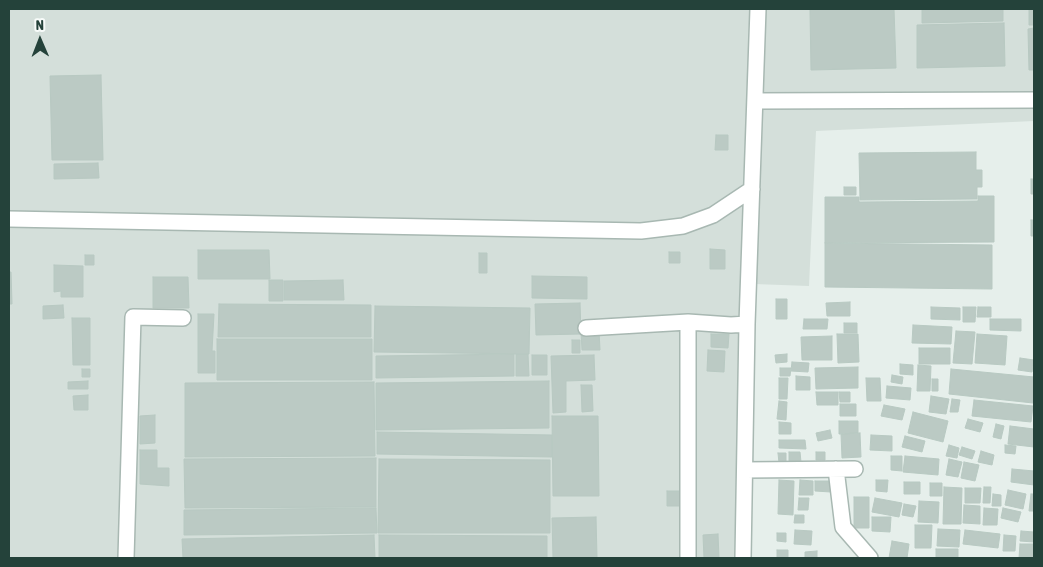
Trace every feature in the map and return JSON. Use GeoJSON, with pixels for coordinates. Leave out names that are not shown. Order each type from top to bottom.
{"type":"FeatureCollection","features":[{"type":"Feature","properties":{"kind":"street"},"geometry":{"type":"LineString","coordinates":[[743,558],[747,324],[758,9]]}},
{"type":"Feature","properties":{"kind":"street"},"geometry":{"type":"LineString","coordinates":[[755,101],[1034,100]]}},
{"type":"Feature","properties":{"kind":"street"},"geometry":{"type":"LineString","coordinates":[[9,219],[641,231],[683,226],[713,215],[752,188]]}},
{"type":"Feature","properties":{"kind":"street"},"geometry":{"type":"LineString","coordinates":[[126,558],[133,317],[184,318]]}},
{"type":"Feature","properties":{"kind":"street"},"geometry":{"type":"LineString","coordinates":[[586,328],[688,322],[731,325],[747,324]]}},
{"type":"Feature","properties":{"kind":"street"},"geometry":{"type":"LineString","coordinates":[[688,322],[688,558]]}},
{"type":"Feature","properties":{"kind":"street"},"geometry":{"type":"LineString","coordinates":[[836,469],[843,527],[870,558]]}},
{"type":"Feature","properties":{"kind":"street"},"geometry":{"type":"LineString","coordinates":[[745,470],[855,469]]}},
{"type":"Feature","properties":{"kind":"shaded area"},"geometry":{"type":"Polygon","coordinates":[[[9,9],[1034,9],[1034,121],[816,131],[809,286],[754,284],[743,558],[9,558],[9,9]]]}},
{"type":"Feature","properties":{"kind":"building"},"geometry":{"type":"Polygon","coordinates":[[[810,9],[894,9],[896,68],[811,70],[810,9]]]}},
{"type":"Feature","properties":{"kind":"building"},"geometry":{"type":"Polygon","coordinates":[[[922,9],[1003,9],[1003,21],[922,23],[922,9]]]}},
{"type":"Feature","properties":{"kind":"building"},"geometry":{"type":"Polygon","coordinates":[[[1029,9],[1034,9],[1034,25],[1029,25],[1029,9]]]}},
{"type":"Feature","properties":{"kind":"building"},"geometry":{"type":"Polygon","coordinates":[[[1004,23],[1005,66],[917,68],[917,25],[1004,23]]]}},
{"type":"Feature","properties":{"kind":"building"},"geometry":{"type":"Polygon","coordinates":[[[1034,28],[1034,70],[1029,70],[1028,29],[1034,28]]]}},
{"type":"Feature","properties":{"kind":"building"},"geometry":{"type":"Polygon","coordinates":[[[101,75],[103,160],[52,160],[50,76],[101,75]]]}},
{"type":"Feature","properties":{"kind":"building"},"geometry":{"type":"Polygon","coordinates":[[[716,135],[728,135],[728,150],[715,150],[716,135]]]}},
{"type":"Feature","properties":{"kind":"building"},"geometry":{"type":"Polygon","coordinates":[[[976,152],[976,170],[982,170],[982,187],[977,187],[977,199],[860,200],[859,153],[976,152]]]}},
{"type":"Feature","properties":{"kind":"building"},"geometry":{"type":"Polygon","coordinates":[[[98,163],[99,178],[54,179],[54,164],[98,163]]]}},
{"type":"Feature","properties":{"kind":"building"},"geometry":{"type":"Polygon","coordinates":[[[1031,179],[1034,179],[1034,194],[1031,194],[1031,179]]]}},
{"type":"Feature","properties":{"kind":"building"},"geometry":{"type":"Polygon","coordinates":[[[844,187],[856,187],[856,195],[844,195],[844,187]]]}},
{"type":"Feature","properties":{"kind":"building"},"geometry":{"type":"Polygon","coordinates":[[[978,196],[994,196],[994,242],[825,243],[825,197],[859,197],[859,202],[978,201],[978,196]]]}},
{"type":"Feature","properties":{"kind":"building"},"geometry":{"type":"Polygon","coordinates":[[[1031,220],[1034,220],[1034,236],[1031,236],[1031,220]]]}},
{"type":"Feature","properties":{"kind":"building"},"geometry":{"type":"Polygon","coordinates":[[[825,243],[992,245],[992,289],[825,287],[825,243]]]}},
{"type":"Feature","properties":{"kind":"building"},"geometry":{"type":"Polygon","coordinates":[[[710,249],[725,250],[725,269],[710,269],[710,249]]]}},
{"type":"Feature","properties":{"kind":"building"},"geometry":{"type":"Polygon","coordinates":[[[198,250],[269,250],[270,279],[198,279],[198,250]]]}},
{"type":"Feature","properties":{"kind":"building"},"geometry":{"type":"Polygon","coordinates":[[[669,252],[680,252],[680,263],[669,263],[669,252]]]}},
{"type":"Feature","properties":{"kind":"building"},"geometry":{"type":"Polygon","coordinates":[[[479,253],[487,253],[487,273],[479,273],[479,253]]]}},
{"type":"Feature","properties":{"kind":"building"},"geometry":{"type":"Polygon","coordinates":[[[85,255],[94,255],[94,265],[85,265],[85,255]]]}},
{"type":"Feature","properties":{"kind":"building"},"geometry":{"type":"Polygon","coordinates":[[[54,265],[83,266],[83,297],[61,297],[61,291],[54,292],[54,265]]]}},
{"type":"Feature","properties":{"kind":"building"},"geometry":{"type":"Polygon","coordinates":[[[9,272],[11,272],[12,304],[9,304],[9,272]]]}},
{"type":"Feature","properties":{"kind":"building"},"geometry":{"type":"Polygon","coordinates":[[[532,276],[587,277],[587,299],[532,298],[532,276]]]}},
{"type":"Feature","properties":{"kind":"building"},"geometry":{"type":"Polygon","coordinates":[[[153,277],[188,277],[189,308],[153,308],[153,277]]]}},
{"type":"Feature","properties":{"kind":"building"},"geometry":{"type":"Polygon","coordinates":[[[269,280],[283,280],[283,301],[269,301],[269,280]]]}},
{"type":"Feature","properties":{"kind":"building"},"geometry":{"type":"Polygon","coordinates":[[[343,280],[344,300],[284,300],[284,281],[343,280]]]}},
{"type":"Feature","properties":{"kind":"building"},"geometry":{"type":"Polygon","coordinates":[[[776,299],[787,299],[787,319],[776,319],[776,299]]]}},
{"type":"Feature","properties":{"kind":"building"},"geometry":{"type":"Polygon","coordinates":[[[850,302],[850,316],[827,316],[826,303],[850,302]]]}},
{"type":"Feature","properties":{"kind":"building"},"geometry":{"type":"Polygon","coordinates":[[[580,303],[581,334],[536,335],[535,304],[580,303]]]}},
{"type":"Feature","properties":{"kind":"building"},"geometry":{"type":"Polygon","coordinates":[[[219,304],[371,305],[371,337],[218,337],[219,304]]]}},
{"type":"Feature","properties":{"kind":"building"},"geometry":{"type":"Polygon","coordinates":[[[63,305],[64,318],[43,319],[43,306],[63,305]]]}},
{"type":"Feature","properties":{"kind":"building"},"geometry":{"type":"Polygon","coordinates":[[[375,306],[530,308],[529,354],[374,352],[375,306]]]}},
{"type":"Feature","properties":{"kind":"building"},"geometry":{"type":"Polygon","coordinates":[[[931,307],[960,308],[960,320],[931,319],[931,307]]]}},
{"type":"Feature","properties":{"kind":"building"},"geometry":{"type":"Polygon","coordinates":[[[963,307],[976,307],[975,322],[963,322],[963,307]]]}},
{"type":"Feature","properties":{"kind":"building"},"geometry":{"type":"Polygon","coordinates":[[[978,307],[991,307],[991,317],[977,317],[978,307]]]}},
{"type":"Feature","properties":{"kind":"building"},"geometry":{"type":"Polygon","coordinates":[[[198,314],[214,314],[212,351],[215,351],[215,373],[198,373],[198,314]]]}},
{"type":"Feature","properties":{"kind":"building"},"geometry":{"type":"Polygon","coordinates":[[[72,318],[90,318],[90,365],[73,365],[72,318]]]}},
{"type":"Feature","properties":{"kind":"building"},"geometry":{"type":"Polygon","coordinates":[[[804,319],[828,319],[827,329],[803,329],[804,319]]]}},
{"type":"Feature","properties":{"kind":"building"},"geometry":{"type":"Polygon","coordinates":[[[990,319],[1021,319],[1021,331],[990,330],[990,319]]]}},
{"type":"Feature","properties":{"kind":"building"},"geometry":{"type":"Polygon","coordinates":[[[844,323],[857,323],[857,333],[844,333],[844,323]]]}},
{"type":"Feature","properties":{"kind":"building"},"geometry":{"type":"Polygon","coordinates":[[[913,325],[952,327],[951,344],[912,343],[913,325]]]}},
{"type":"Feature","properties":{"kind":"building"},"geometry":{"type":"Polygon","coordinates":[[[599,331],[600,350],[582,350],[581,332],[599,331]]]}},
{"type":"Feature","properties":{"kind":"building"},"geometry":{"type":"Polygon","coordinates":[[[956,331],[975,332],[972,364],[953,363],[956,331]]]}},
{"type":"Feature","properties":{"kind":"building"},"geometry":{"type":"Polygon","coordinates":[[[711,334],[729,334],[728,348],[711,347],[711,334]]]}},
{"type":"Feature","properties":{"kind":"building"},"geometry":{"type":"Polygon","coordinates":[[[837,334],[858,334],[859,362],[838,363],[837,334]]]}},
{"type":"Feature","properties":{"kind":"building"},"geometry":{"type":"Polygon","coordinates":[[[977,334],[1007,336],[1005,365],[975,363],[977,334]]]}},
{"type":"Feature","properties":{"kind":"building"},"geometry":{"type":"Polygon","coordinates":[[[832,336],[832,360],[802,360],[801,337],[832,336]]]}},
{"type":"Feature","properties":{"kind":"building"},"geometry":{"type":"Polygon","coordinates":[[[217,339],[372,339],[372,380],[217,380],[217,339]]]}},
{"type":"Feature","properties":{"kind":"building"},"geometry":{"type":"Polygon","coordinates":[[[572,340],[580,340],[580,353],[572,353],[572,340]]]}},
{"type":"Feature","properties":{"kind":"building"},"geometry":{"type":"Polygon","coordinates":[[[919,348],[950,348],[950,364],[919,364],[919,348]]]}},
{"type":"Feature","properties":{"kind":"building"},"geometry":{"type":"Polygon","coordinates":[[[708,350],[725,351],[724,372],[707,371],[708,350]]]}},
{"type":"Feature","properties":{"kind":"building"},"geometry":{"type":"Polygon","coordinates":[[[514,354],[514,376],[376,378],[376,356],[514,354]]]}},
{"type":"Feature","properties":{"kind":"building"},"geometry":{"type":"Polygon","coordinates":[[[516,354],[528,354],[529,376],[516,376],[516,354]]]}},
{"type":"Feature","properties":{"kind":"building"},"geometry":{"type":"Polygon","coordinates":[[[787,354],[787,362],[776,363],[775,355],[787,354]]]}},
{"type":"Feature","properties":{"kind":"building"},"geometry":{"type":"Polygon","coordinates":[[[532,355],[547,355],[547,375],[532,375],[532,355]]]}},
{"type":"Feature","properties":{"kind":"building"},"geometry":{"type":"Polygon","coordinates":[[[594,355],[595,380],[566,381],[566,412],[553,413],[551,356],[594,355]]]}},
{"type":"Feature","properties":{"kind":"building"},"geometry":{"type":"Polygon","coordinates":[[[1020,358],[1034,360],[1032,372],[1018,370],[1020,358]]]}},
{"type":"Feature","properties":{"kind":"building"},"geometry":{"type":"Polygon","coordinates":[[[792,362],[809,363],[808,372],[791,371],[792,362]]]}},
{"type":"Feature","properties":{"kind":"building"},"geometry":{"type":"Polygon","coordinates":[[[900,364],[913,365],[913,375],[900,374],[900,364]]]}},
{"type":"Feature","properties":{"kind":"building"},"geometry":{"type":"Polygon","coordinates":[[[918,365],[931,366],[930,391],[917,391],[918,365]]]}},
{"type":"Feature","properties":{"kind":"building"},"geometry":{"type":"Polygon","coordinates":[[[858,367],[858,388],[816,389],[815,368],[858,367]]]}},
{"type":"Feature","properties":{"kind":"building"},"geometry":{"type":"Polygon","coordinates":[[[780,368],[791,368],[790,376],[780,376],[780,368]]]}},
{"type":"Feature","properties":{"kind":"building"},"geometry":{"type":"Polygon","coordinates":[[[82,369],[90,369],[90,377],[82,377],[82,369]]]}},
{"type":"Feature","properties":{"kind":"building"},"geometry":{"type":"Polygon","coordinates":[[[951,369],[1034,377],[1033,403],[949,394],[951,369]]]}},
{"type":"Feature","properties":{"kind":"building"},"geometry":{"type":"Polygon","coordinates":[[[892,375],[903,377],[902,384],[891,382],[892,375]]]}},
{"type":"Feature","properties":{"kind":"building"},"geometry":{"type":"Polygon","coordinates":[[[796,376],[810,377],[810,390],[796,390],[796,376]]]}},
{"type":"Feature","properties":{"kind":"building"},"geometry":{"type":"Polygon","coordinates":[[[779,378],[788,378],[787,399],[779,399],[779,378]]]}},
{"type":"Feature","properties":{"kind":"building"},"geometry":{"type":"Polygon","coordinates":[[[866,378],[880,378],[881,401],[867,401],[866,378]]]}},
{"type":"Feature","properties":{"kind":"building"},"geometry":{"type":"Polygon","coordinates":[[[932,379],[938,379],[938,391],[932,391],[932,379]]]}},
{"type":"Feature","properties":{"kind":"building"},"geometry":{"type":"Polygon","coordinates":[[[88,381],[88,389],[68,389],[68,382],[88,381]]]}},
{"type":"Feature","properties":{"kind":"building"},"geometry":{"type":"Polygon","coordinates":[[[549,381],[549,428],[376,430],[376,383],[549,381]]]}},
{"type":"Feature","properties":{"kind":"building"},"geometry":{"type":"Polygon","coordinates":[[[374,382],[375,456],[185,457],[185,383],[374,382]]]}},
{"type":"Feature","properties":{"kind":"building"},"geometry":{"type":"Polygon","coordinates":[[[581,385],[592,385],[593,411],[582,412],[581,385]]]}},
{"type":"Feature","properties":{"kind":"building"},"geometry":{"type":"Polygon","coordinates":[[[887,386],[911,388],[910,400],[886,398],[887,386]]]}},
{"type":"Feature","properties":{"kind":"building"},"geometry":{"type":"Polygon","coordinates":[[[816,392],[838,392],[838,405],[817,405],[816,392]]]}},
{"type":"Feature","properties":{"kind":"building"},"geometry":{"type":"Polygon","coordinates":[[[839,392],[850,392],[850,402],[840,402],[839,392]]]}},
{"type":"Feature","properties":{"kind":"building"},"geometry":{"type":"Polygon","coordinates":[[[88,395],[88,410],[74,410],[73,396],[88,395]]]}},
{"type":"Feature","properties":{"kind":"building"},"geometry":{"type":"Polygon","coordinates":[[[931,396],[949,399],[946,414],[929,412],[931,396]]]}},
{"type":"Feature","properties":{"kind":"building"},"geometry":{"type":"Polygon","coordinates":[[[952,399],[960,400],[958,412],[950,412],[952,399]]]}},
{"type":"Feature","properties":{"kind":"building"},"geometry":{"type":"Polygon","coordinates":[[[974,400],[1033,406],[1031,422],[972,416],[974,400]]]}},
{"type":"Feature","properties":{"kind":"building"},"geometry":{"type":"Polygon","coordinates":[[[779,401],[787,402],[786,420],[777,419],[779,401]]]}},
{"type":"Feature","properties":{"kind":"building"},"geometry":{"type":"Polygon","coordinates":[[[840,404],[856,404],[856,416],[840,416],[840,404]]]}},
{"type":"Feature","properties":{"kind":"building"},"geometry":{"type":"Polygon","coordinates":[[[884,405],[905,409],[902,420],[881,416],[884,405]]]}},
{"type":"Feature","properties":{"kind":"building"},"geometry":{"type":"Polygon","coordinates":[[[913,412],[948,421],[943,442],[908,433],[913,412]]]}},
{"type":"Feature","properties":{"kind":"building"},"geometry":{"type":"Polygon","coordinates":[[[155,415],[155,443],[140,444],[140,416],[155,415]]]}},
{"type":"Feature","properties":{"kind":"building"},"geometry":{"type":"Polygon","coordinates":[[[552,416],[598,416],[599,496],[553,496],[552,416]]]}},
{"type":"Feature","properties":{"kind":"building"},"geometry":{"type":"Polygon","coordinates":[[[968,419],[983,423],[980,432],[965,428],[968,419]]]}},
{"type":"Feature","properties":{"kind":"building"},"geometry":{"type":"Polygon","coordinates":[[[839,421],[858,421],[858,433],[839,434],[839,421]]]}},
{"type":"Feature","properties":{"kind":"building"},"geometry":{"type":"Polygon","coordinates":[[[779,422],[791,423],[791,434],[779,434],[779,422]]]}},
{"type":"Feature","properties":{"kind":"building"},"geometry":{"type":"Polygon","coordinates":[[[996,424],[1004,426],[1001,439],[993,437],[996,424]]]}},
{"type":"Feature","properties":{"kind":"building"},"geometry":{"type":"Polygon","coordinates":[[[1010,426],[1034,429],[1034,447],[1008,444],[1010,426]]]}},
{"type":"Feature","properties":{"kind":"building"},"geometry":{"type":"Polygon","coordinates":[[[830,430],[832,438],[818,441],[816,433],[830,430]]]}},
{"type":"Feature","properties":{"kind":"building"},"geometry":{"type":"Polygon","coordinates":[[[377,432],[552,435],[552,457],[377,454],[377,432]]]}},
{"type":"Feature","properties":{"kind":"building"},"geometry":{"type":"Polygon","coordinates":[[[860,433],[861,457],[842,458],[841,434],[860,433]]]}},
{"type":"Feature","properties":{"kind":"building"},"geometry":{"type":"Polygon","coordinates":[[[871,435],[892,436],[892,451],[870,450],[871,435]]]}},
{"type":"Feature","properties":{"kind":"building"},"geometry":{"type":"Polygon","coordinates":[[[905,436],[925,441],[922,452],[902,447],[905,436]]]}},
{"type":"Feature","properties":{"kind":"building"},"geometry":{"type":"Polygon","coordinates":[[[779,440],[805,440],[806,449],[779,448],[779,440]]]}},
{"type":"Feature","properties":{"kind":"building"},"geometry":{"type":"Polygon","coordinates":[[[949,445],[959,448],[957,458],[946,456],[949,445]]]}},
{"type":"Feature","properties":{"kind":"building"},"geometry":{"type":"Polygon","coordinates":[[[1005,445],[1016,446],[1015,454],[1005,453],[1005,445]]]}},
{"type":"Feature","properties":{"kind":"building"},"geometry":{"type":"Polygon","coordinates":[[[962,447],[975,451],[972,459],[959,455],[962,447]]]}},
{"type":"Feature","properties":{"kind":"building"},"geometry":{"type":"Polygon","coordinates":[[[140,450],[157,450],[157,468],[169,468],[169,486],[140,484],[140,450]]]}},
{"type":"Feature","properties":{"kind":"building"},"geometry":{"type":"Polygon","coordinates":[[[981,451],[994,455],[992,465],[978,462],[981,451]]]}},
{"type":"Feature","properties":{"kind":"building"},"geometry":{"type":"Polygon","coordinates":[[[789,452],[800,452],[801,462],[789,462],[789,452]]]}},
{"type":"Feature","properties":{"kind":"building"},"geometry":{"type":"Polygon","coordinates":[[[816,452],[825,452],[825,460],[816,460],[816,452]]]}},
{"type":"Feature","properties":{"kind":"building"},"geometry":{"type":"Polygon","coordinates":[[[778,453],[786,453],[786,463],[779,463],[778,453]]]}},
{"type":"Feature","properties":{"kind":"building"},"geometry":{"type":"Polygon","coordinates":[[[891,456],[902,456],[902,471],[891,470],[891,456]]]}},
{"type":"Feature","properties":{"kind":"building"},"geometry":{"type":"Polygon","coordinates":[[[905,456],[939,459],[938,475],[903,472],[905,456]]]}},
{"type":"Feature","properties":{"kind":"building"},"geometry":{"type":"Polygon","coordinates":[[[376,458],[376,507],[185,508],[184,459],[376,458]]]}},
{"type":"Feature","properties":{"kind":"building"},"geometry":{"type":"Polygon","coordinates":[[[379,459],[550,460],[550,533],[378,533],[379,459]]]}},
{"type":"Feature","properties":{"kind":"building"},"geometry":{"type":"Polygon","coordinates":[[[949,459],[962,462],[958,477],[946,475],[949,459]]]}},
{"type":"Feature","properties":{"kind":"building"},"geometry":{"type":"Polygon","coordinates":[[[964,462],[979,465],[975,481],[961,478],[964,462]]]}},
{"type":"Feature","properties":{"kind":"building"},"geometry":{"type":"Polygon","coordinates":[[[1012,469],[1034,471],[1034,485],[1011,482],[1012,469]]]}},
{"type":"Feature","properties":{"kind":"building"},"geometry":{"type":"Polygon","coordinates":[[[779,480],[794,481],[793,515],[778,514],[779,480]]]}},
{"type":"Feature","properties":{"kind":"building"},"geometry":{"type":"Polygon","coordinates":[[[800,480],[813,481],[813,495],[799,495],[800,480]]]}},
{"type":"Feature","properties":{"kind":"building"},"geometry":{"type":"Polygon","coordinates":[[[876,480],[888,480],[887,492],[876,491],[876,480]]]}},
{"type":"Feature","properties":{"kind":"building"},"geometry":{"type":"Polygon","coordinates":[[[815,481],[831,481],[831,492],[815,491],[815,481]]]}},
{"type":"Feature","properties":{"kind":"building"},"geometry":{"type":"Polygon","coordinates":[[[904,482],[920,482],[920,494],[904,494],[904,482]]]}},
{"type":"Feature","properties":{"kind":"building"},"geometry":{"type":"Polygon","coordinates":[[[930,483],[942,483],[942,496],[930,496],[930,483]]]}},
{"type":"Feature","properties":{"kind":"building"},"geometry":{"type":"Polygon","coordinates":[[[944,487],[962,488],[961,524],[943,524],[944,487]]]}},
{"type":"Feature","properties":{"kind":"building"},"geometry":{"type":"Polygon","coordinates":[[[984,487],[991,487],[990,503],[983,503],[984,487]]]}},
{"type":"Feature","properties":{"kind":"building"},"geometry":{"type":"Polygon","coordinates":[[[965,488],[981,488],[980,503],[965,503],[965,488]]]}},
{"type":"Feature","properties":{"kind":"building"},"geometry":{"type":"Polygon","coordinates":[[[1008,490],[1026,494],[1023,509],[1005,505],[1008,490]]]}},
{"type":"Feature","properties":{"kind":"building"},"geometry":{"type":"Polygon","coordinates":[[[667,491],[682,491],[682,506],[667,506],[667,491]]]}},
{"type":"Feature","properties":{"kind":"building"},"geometry":{"type":"Polygon","coordinates":[[[993,494],[1001,495],[1001,506],[992,506],[993,494]]]}},
{"type":"Feature","properties":{"kind":"building"},"geometry":{"type":"Polygon","coordinates":[[[1031,494],[1034,494],[1034,511],[1029,511],[1031,494]]]}},
{"type":"Feature","properties":{"kind":"building"},"geometry":{"type":"Polygon","coordinates":[[[854,497],[869,497],[869,528],[854,528],[854,497]]]}},
{"type":"Feature","properties":{"kind":"building"},"geometry":{"type":"Polygon","coordinates":[[[799,498],[809,498],[808,510],[798,510],[799,498]]]}},
{"type":"Feature","properties":{"kind":"building"},"geometry":{"type":"Polygon","coordinates":[[[875,498],[902,503],[899,517],[872,512],[875,498]]]}},
{"type":"Feature","properties":{"kind":"building"},"geometry":{"type":"Polygon","coordinates":[[[919,501],[939,502],[938,523],[918,522],[919,501]]]}},
{"type":"Feature","properties":{"kind":"building"},"geometry":{"type":"Polygon","coordinates":[[[904,504],[916,506],[913,517],[902,515],[904,504]]]}},
{"type":"Feature","properties":{"kind":"building"},"geometry":{"type":"Polygon","coordinates":[[[964,505],[980,506],[980,524],[963,523],[964,505]]]}},
{"type":"Feature","properties":{"kind":"building"},"geometry":{"type":"Polygon","coordinates":[[[376,508],[377,533],[184,535],[184,510],[376,508]]]}},
{"type":"Feature","properties":{"kind":"building"},"geometry":{"type":"Polygon","coordinates":[[[984,508],[998,509],[997,525],[983,525],[984,508]]]}},
{"type":"Feature","properties":{"kind":"building"},"geometry":{"type":"Polygon","coordinates":[[[1003,508],[1021,512],[1018,522],[1001,518],[1003,508]]]}},
{"type":"Feature","properties":{"kind":"building"},"geometry":{"type":"Polygon","coordinates":[[[795,515],[804,515],[804,523],[794,523],[795,515]]]}},
{"type":"Feature","properties":{"kind":"building"},"geometry":{"type":"Polygon","coordinates":[[[596,517],[597,558],[553,558],[552,518],[596,517]]]}},
{"type":"Feature","properties":{"kind":"building"},"geometry":{"type":"Polygon","coordinates":[[[872,517],[891,517],[890,532],[872,531],[872,517]]]}},
{"type":"Feature","properties":{"kind":"building"},"geometry":{"type":"Polygon","coordinates":[[[915,525],[932,525],[931,548],[915,548],[915,525]]]}},
{"type":"Feature","properties":{"kind":"building"},"geometry":{"type":"Polygon","coordinates":[[[938,529],[960,530],[959,547],[937,546],[938,529]]]}},
{"type":"Feature","properties":{"kind":"building"},"geometry":{"type":"Polygon","coordinates":[[[795,530],[812,531],[811,545],[794,544],[795,530]]]}},
{"type":"Feature","properties":{"kind":"building"},"geometry":{"type":"Polygon","coordinates":[[[965,530],[1000,534],[998,548],[963,544],[965,530]]]}},
{"type":"Feature","properties":{"kind":"building"},"geometry":{"type":"Polygon","coordinates":[[[1021,531],[1034,532],[1034,542],[1020,541],[1021,531]]]}},
{"type":"Feature","properties":{"kind":"building"},"geometry":{"type":"Polygon","coordinates":[[[777,533],[786,533],[786,542],[777,541],[777,533]]]}},
{"type":"Feature","properties":{"kind":"building"},"geometry":{"type":"Polygon","coordinates":[[[718,534],[719,558],[704,558],[703,535],[718,534]]]}},
{"type":"Feature","properties":{"kind":"building"},"geometry":{"type":"Polygon","coordinates":[[[374,535],[375,558],[183,558],[182,539],[374,535]]]}},
{"type":"Feature","properties":{"kind":"building"},"geometry":{"type":"Polygon","coordinates":[[[379,535],[547,536],[547,558],[379,558],[379,535]]]}},
{"type":"Feature","properties":{"kind":"building"},"geometry":{"type":"Polygon","coordinates":[[[1004,535],[1016,536],[1015,551],[1003,551],[1004,535]]]}},
{"type":"Feature","properties":{"kind":"building"},"geometry":{"type":"Polygon","coordinates":[[[892,541],[909,544],[907,558],[889,558],[892,541]]]}},
{"type":"Feature","properties":{"kind":"building"},"geometry":{"type":"Polygon","coordinates":[[[1020,544],[1034,544],[1034,558],[1019,558],[1020,544]]]}},
{"type":"Feature","properties":{"kind":"building"},"geometry":{"type":"Polygon","coordinates":[[[936,549],[958,549],[958,558],[936,558],[936,549]]]}},
{"type":"Feature","properties":{"kind":"building"},"geometry":{"type":"Polygon","coordinates":[[[777,550],[788,550],[788,558],[777,558],[777,550]]]}},
{"type":"Feature","properties":{"kind":"building"},"geometry":{"type":"Polygon","coordinates":[[[817,551],[817,557],[805,558],[805,552],[817,551]]]}}]}
